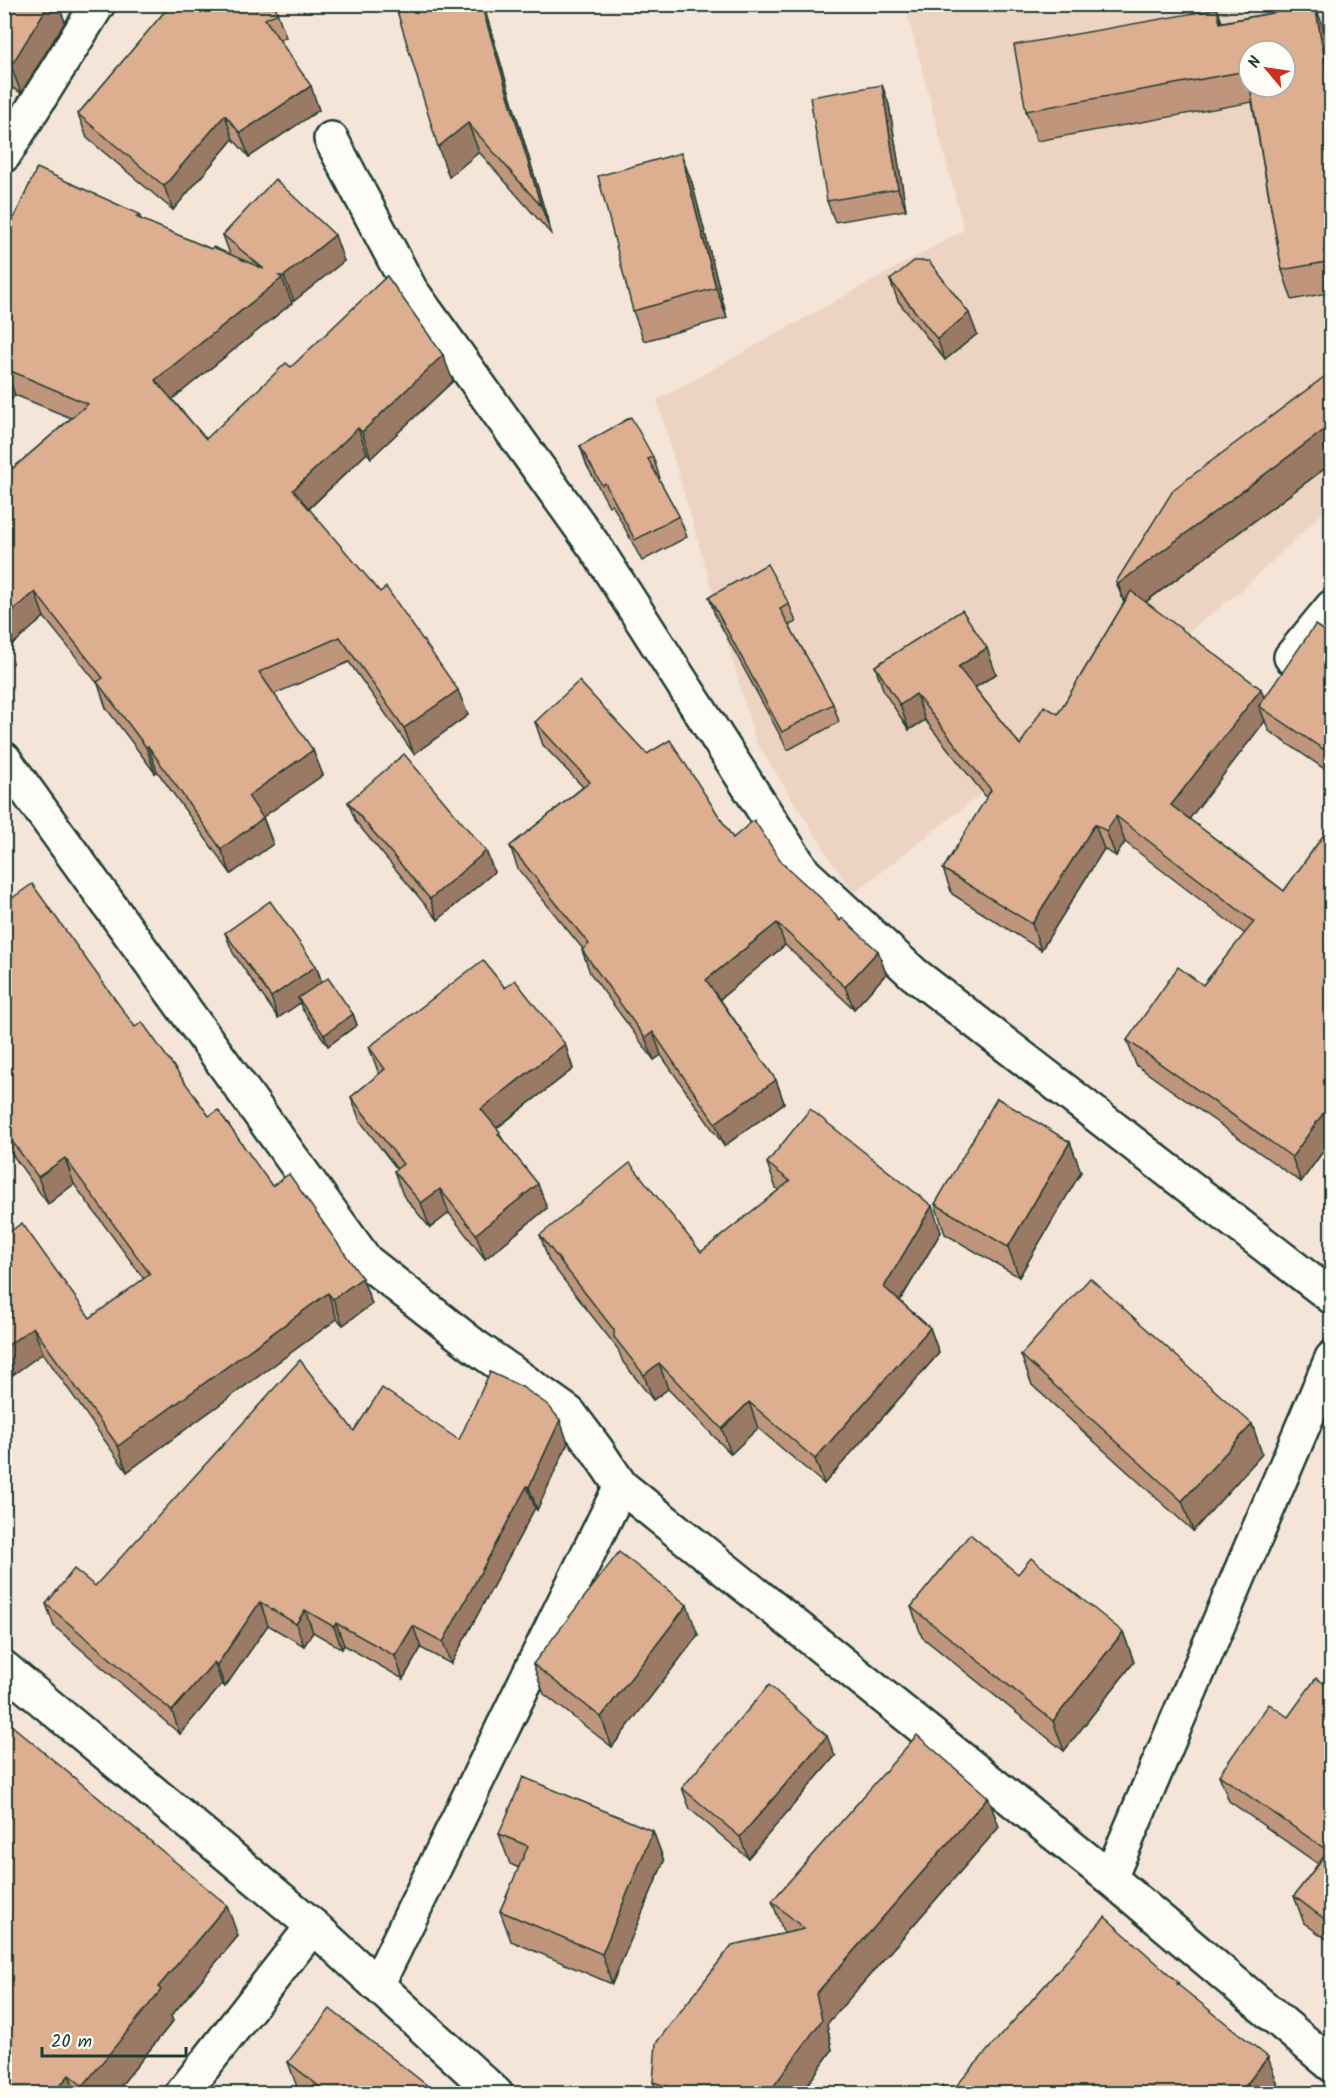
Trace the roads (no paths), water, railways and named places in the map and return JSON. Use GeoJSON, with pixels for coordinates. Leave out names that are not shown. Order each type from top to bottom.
{"type":"FeatureCollection","features":[{"type":"Feature","properties":{"kind":"street"},"geometry":{"type":"LineString","coordinates":[[4,155],[98,4]]}},
{"type":"Feature","properties":{"kind":"street"},"geometry":{"type":"LineString","coordinates":[[331,139],[410,289],[597,550],[804,873],[914,974],[1332,1297]]}},
{"type":"Feature","properties":{"kind":"street"},"geometry":{"type":"LineString","coordinates":[[1291,657],[1332,607]]}},
{"type":"Feature","properties":{"kind":"street"},"geometry":{"type":"LineString","coordinates":[[4,759],[366,1261],[473,1345],[569,1413],[621,1486],[1110,1878],[1332,2065]]}},
{"type":"Feature","properties":{"kind":"street"},"geometry":{"type":"LineString","coordinates":[[1110,1878],[1332,1358]]}},
{"type":"Feature","properties":{"kind":"street"},"geometry":{"type":"LineString","coordinates":[[377,1985],[621,1486]]}},
{"type":"Feature","properties":{"kind":"street"},"geometry":{"type":"LineString","coordinates":[[4,1668],[314,1926],[496,2094]]}},
{"type":"Feature","properties":{"kind":"street"},"geometry":{"type":"LineString","coordinates":[[182,2094],[314,1926]]}}]}
